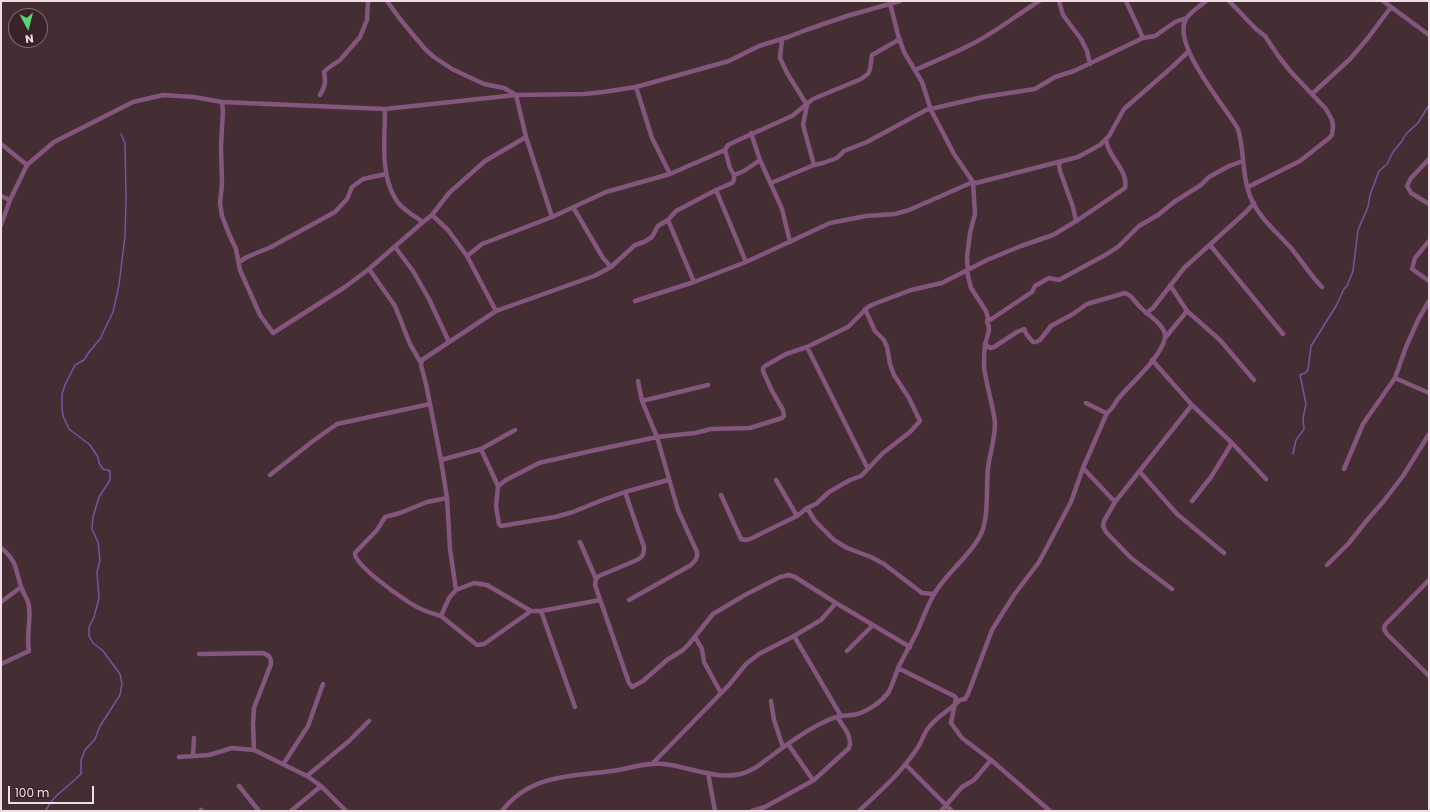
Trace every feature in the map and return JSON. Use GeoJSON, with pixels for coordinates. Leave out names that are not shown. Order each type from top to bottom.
{"type":"FeatureCollection","features":[{"type":"Feature","properties":{"kind":"street"},"geometry":{"type":"LineString","coordinates":[[320,95],[325,88],[326,82],[324,72],[340,60],[360,37],[367,20],[368,1]]}},
{"type":"Feature","properties":{"kind":"street"},"geometry":{"type":"LineString","coordinates":[[387,1],[425,49],[434,57],[452,69],[484,84],[504,88],[516,95],[526,137],[552,217]]}},
{"type":"Feature","properties":{"kind":"street"},"geometry":{"type":"LineString","coordinates":[[1,225],[10,200],[27,165],[54,142],[132,102],[163,95],[194,97],[222,102],[385,109],[516,95],[584,94],[636,87],[729,61],[750,50],[813,28],[900,1]]}},
{"type":"Feature","properties":{"kind":"street"},"geometry":{"type":"LineString","coordinates":[[915,70],[975,43],[1039,1]]}},
{"type":"Feature","properties":{"kind":"street"},"geometry":{"type":"LineString","coordinates":[[1058,1],[1063,14],[1081,39],[1087,51],[1090,64]]}},
{"type":"Feature","properties":{"kind":"street"},"geometry":{"type":"LineString","coordinates":[[1126,1],[1143,38]]}},
{"type":"Feature","properties":{"kind":"street"},"geometry":{"type":"LineString","coordinates":[[771,183],[814,165],[837,158],[844,152],[867,142],[930,108],[983,97],[1035,89],[1055,77],[1090,64],[1143,38],[1155,36],[1174,22],[1186,18],[1206,1]]}},
{"type":"Feature","properties":{"kind":"street"},"geometry":{"type":"LineString","coordinates":[[1229,1],[1256,29],[1265,36],[1278,57],[1329,114],[1332,126],[1332,134],[1328,139],[1300,161],[1248,187]]}},
{"type":"Feature","properties":{"kind":"street"},"geometry":{"type":"LineString","coordinates":[[1383,1],[1429,35]]}},
{"type":"Feature","properties":{"kind":"street"},"geometry":{"type":"LineString","coordinates":[[502,811],[512,799],[523,791],[537,783],[553,778],[619,770],[652,763],[664,764],[715,775],[726,776],[745,772],[753,769],[821,723],[839,716],[858,714],[871,708],[888,692],[934,594],[944,578],[977,541],[982,533],[985,519],[988,467],[995,436],[995,426],[994,412],[984,365],[985,344],[989,332],[989,325],[987,322],[988,318],[986,311],[971,288],[968,270],[967,257],[970,234],[975,214],[973,182],[954,154],[930,108],[922,82],[904,52],[890,3]]}},
{"type":"Feature","properties":{"kind":"street"},"geometry":{"type":"LineString","coordinates":[[1312,94],[1350,59],[1391,7]]}},
{"type":"Feature","properties":{"kind":"street"},"geometry":{"type":"LineString","coordinates":[[1186,18],[1183,26],[1183,33],[1189,51],[1214,96],[1238,129],[1241,138],[1243,161],[1248,187],[1254,203],[1264,220],[1322,286]]}},
{"type":"Feature","properties":{"kind":"street"},"geometry":{"type":"LineString","coordinates":[[782,39],[780,58],[787,73],[807,105],[803,125],[814,165]]}},
{"type":"Feature","properties":{"kind":"street"},"geometry":{"type":"LineString","coordinates":[[467,256],[482,244],[552,217],[606,192],[670,174],[725,150],[728,145],[792,116],[813,100],[861,79],[868,74],[872,55],[900,39]]}},
{"type":"Feature","properties":{"kind":"street"},"geometry":{"type":"LineString","coordinates":[[635,301],[694,282],[746,262],[830,223],[866,216],[895,214],[909,210],[973,182],[976,183],[1078,157],[1087,153],[1100,145],[1106,139],[1124,109],[1189,51]]}},
{"type":"Feature","properties":{"kind":"street"},"geometry":{"type":"LineString","coordinates":[[636,87],[652,138],[670,174]]}},
{"type":"Feature","properties":{"kind":"street"},"geometry":{"type":"LineString","coordinates":[[222,102],[222,184],[220,203],[222,216],[236,249],[240,270],[260,315],[273,333],[345,287],[369,269],[432,215],[449,193],[485,161],[526,137]]}},
{"type":"Feature","properties":{"kind":"street"},"geometry":{"type":"LineString","coordinates":[[385,109],[386,174],[395,199],[408,212],[423,222]]}},
{"type":"Feature","properties":{"kind":"street"},"geometry":{"type":"LineString","coordinates":[[751,134],[760,160],[782,209],[790,242]]}},
{"type":"Feature","properties":{"kind":"street"},"geometry":{"type":"LineString","coordinates":[[498,486],[506,480],[539,463],[657,437],[695,433],[711,429],[750,428],[782,418],[784,416],[783,410],[767,382],[763,368],[786,354],[848,327],[865,310],[874,304],[911,290],[942,283],[986,260],[1053,235],[1076,221],[1125,186],[1123,176],[1108,148],[1106,139]]}},
{"type":"Feature","properties":{"kind":"street"},"geometry":{"type":"LineString","coordinates":[[1,144],[27,165]]}},
{"type":"Feature","properties":{"kind":"street"},"geometry":{"type":"LineString","coordinates":[[421,363],[426,357],[496,311],[594,276],[611,267],[635,245],[652,237],[658,226],[668,220],[676,212],[732,183],[734,180],[734,175],[730,168],[725,150]]}},
{"type":"Feature","properties":{"kind":"street"},"geometry":{"type":"LineString","coordinates":[[1429,159],[1411,178],[1406,186],[1411,193],[1429,204]]}},
{"type":"Feature","properties":{"kind":"street"},"geometry":{"type":"LineString","coordinates":[[734,175],[744,171],[760,160]]}},
{"type":"Feature","properties":{"kind":"street"},"geometry":{"type":"LineString","coordinates":[[1061,161],[1059,165],[1060,171],[1073,207],[1076,221]]}},
{"type":"Feature","properties":{"kind":"street"},"geometry":{"type":"LineString","coordinates":[[987,322],[1032,292],[1035,286],[1049,278],[1059,280],[1107,254],[1122,243],[1139,226],[1158,216],[1174,202],[1209,177],[1229,166],[1243,161]]}},
{"type":"Feature","properties":{"kind":"street"},"geometry":{"type":"LineString","coordinates":[[238,262],[271,247],[335,212],[347,199],[352,187],[363,179],[386,174]]}},
{"type":"Feature","properties":{"kind":"street"},"geometry":{"type":"LineString","coordinates":[[716,190],[746,262]]}},
{"type":"Feature","properties":{"kind":"street"},"geometry":{"type":"LineString","coordinates":[[1,196],[10,200]]}},
{"type":"Feature","properties":{"kind":"street"},"geometry":{"type":"LineString","coordinates":[[1146,312],[1153,308],[1184,268],[1210,246],[1254,203]]}},
{"type":"Feature","properties":{"kind":"street"},"geometry":{"type":"LineString","coordinates":[[573,208],[603,258],[611,267]]}},
{"type":"Feature","properties":{"kind":"street"},"geometry":{"type":"LineString","coordinates":[[432,215],[448,230],[467,256],[496,311]]}},
{"type":"Feature","properties":{"kind":"street"},"geometry":{"type":"LineString","coordinates":[[668,220],[694,282]]}},
{"type":"Feature","properties":{"kind":"street"},"geometry":{"type":"LineString","coordinates":[[1429,241],[1416,258],[1412,269],[1429,281]]}},
{"type":"Feature","properties":{"kind":"street"},"geometry":{"type":"LineString","coordinates":[[1210,246],[1283,334]]}},
{"type":"Feature","properties":{"kind":"street"},"geometry":{"type":"LineString","coordinates":[[395,247],[416,277],[449,342]]}},
{"type":"Feature","properties":{"kind":"street"},"geometry":{"type":"LineString","coordinates":[[369,269],[396,306],[410,344],[421,363],[441,460],[450,549],[456,590]]}},
{"type":"Feature","properties":{"kind":"street"},"geometry":{"type":"LineString","coordinates":[[1170,285],[1187,311],[1220,340],[1254,380]]}},
{"type":"Feature","properties":{"kind":"street"},"geometry":{"type":"LineString","coordinates":[[985,344],[990,348],[994,347],[1020,330],[1024,329],[1033,342],[1036,342],[1051,326],[1073,314],[1086,304],[1125,293],[1132,297],[1158,322],[1165,338]]}},
{"type":"Feature","properties":{"kind":"street"},"geometry":{"type":"LineString","coordinates":[[1344,469],[1364,424],[1395,378],[1406,347],[1418,320],[1429,301]]}},
{"type":"Feature","properties":{"kind":"street"},"geometry":{"type":"LineString","coordinates":[[721,495],[741,538],[745,540],[750,539],[797,516],[816,504],[828,492],[850,480],[862,476],[888,449],[915,428],[920,421],[909,398],[894,375],[884,340],[874,331],[865,310]]}},
{"type":"Feature","properties":{"kind":"street"},"geometry":{"type":"LineString","coordinates":[[898,668],[952,694],[958,699],[965,699],[992,630],[1014,596],[1039,562],[1071,502],[1083,468],[1107,413],[1152,360],[1165,338],[1187,311]]}},
{"type":"Feature","properties":{"kind":"street"},"geometry":{"type":"LineString","coordinates":[[807,346],[868,469]]}},
{"type":"Feature","properties":{"kind":"street"},"geometry":{"type":"LineString","coordinates":[[1152,360],[1192,405],[1232,443],[1266,480]]}},
{"type":"Feature","properties":{"kind":"street"},"geometry":{"type":"LineString","coordinates":[[1395,378],[1429,393]]}},
{"type":"Feature","properties":{"kind":"street"},"geometry":{"type":"LineString","coordinates":[[629,600],[691,565],[698,556],[678,510],[668,480],[657,437],[642,401],[638,382]]}},
{"type":"Feature","properties":{"kind":"street"},"geometry":{"type":"LineString","coordinates":[[642,401],[708,385]]}},
{"type":"Feature","properties":{"kind":"street"},"geometry":{"type":"LineString","coordinates":[[1086,403],[1107,413]]}},
{"type":"Feature","properties":{"kind":"street"},"geometry":{"type":"LineString","coordinates":[[270,475],[337,424],[430,404]]}},
{"type":"Feature","properties":{"kind":"street"},"geometry":{"type":"LineString","coordinates":[[1172,589],[1130,558],[1106,532],[1103,526],[1104,521],[1116,502],[1192,405]]}},
{"type":"Feature","properties":{"kind":"street"},"geometry":{"type":"LineString","coordinates":[[441,460],[481,449],[515,430]]}},
{"type":"Feature","properties":{"kind":"street"},"geometry":{"type":"LineString","coordinates":[[1327,565],[1349,543],[1383,502],[1403,476],[1429,434]]}},
{"type":"Feature","properties":{"kind":"street"},"geometry":{"type":"LineString","coordinates":[[1192,501],[1211,477],[1232,443]]}},
{"type":"Feature","properties":{"kind":"street"},"geometry":{"type":"LineString","coordinates":[[481,449],[498,486],[496,506],[499,524],[501,526],[555,517],[573,512],[625,492],[668,480]]}},
{"type":"Feature","properties":{"kind":"street"},"geometry":{"type":"LineString","coordinates":[[1083,468],[1116,502]]}},
{"type":"Feature","properties":{"kind":"street"},"geometry":{"type":"LineString","coordinates":[[1140,472],[1177,514],[1224,552]]}},
{"type":"Feature","properties":{"kind":"street"},"geometry":{"type":"LineString","coordinates":[[776,480],[797,516]]}},
{"type":"Feature","properties":{"kind":"street"},"geometry":{"type":"LineString","coordinates":[[596,578],[637,560],[642,557],[644,552],[644,547],[625,492]]}},
{"type":"Feature","properties":{"kind":"street"},"geometry":{"type":"LineString","coordinates":[[446,498],[427,502],[400,513],[385,517],[377,530],[357,550],[354,556],[378,580],[410,603],[430,613],[442,616],[477,645],[484,644],[531,611]]}},
{"type":"Feature","properties":{"kind":"street"},"geometry":{"type":"LineString","coordinates":[[808,508],[815,521],[834,540],[847,548],[871,557],[884,564],[922,593],[934,594]]}},
{"type":"Feature","properties":{"kind":"street"},"geometry":{"type":"LineString","coordinates":[[580,542],[596,578],[595,584],[600,600],[629,683],[632,687],[644,681],[667,660],[677,655],[695,637],[713,614],[745,595],[789,575],[795,577],[836,604],[910,647]]}},
{"type":"Feature","properties":{"kind":"street"},"geometry":{"type":"LineString","coordinates":[[1,548],[7,553],[17,568],[21,587],[30,605],[27,642],[29,651],[1,664]]}},
{"type":"Feature","properties":{"kind":"street"},"geometry":{"type":"LineString","coordinates":[[1429,580],[1385,624],[1384,629],[1387,634],[1429,676]]}},
{"type":"Feature","properties":{"kind":"street"},"geometry":{"type":"LineString","coordinates":[[442,616],[449,598],[456,590],[474,583],[487,585],[531,611],[541,611],[600,600]]}},
{"type":"Feature","properties":{"kind":"street"},"geometry":{"type":"LineString","coordinates":[[1,602],[21,587]]}},
{"type":"Feature","properties":{"kind":"street"},"geometry":{"type":"LineString","coordinates":[[652,763],[735,679],[746,664],[759,654],[821,620],[836,604]]}},
{"type":"Feature","properties":{"kind":"street"},"geometry":{"type":"LineString","coordinates":[[541,611],[575,707]]}},
{"type":"Feature","properties":{"kind":"street"},"geometry":{"type":"LineString","coordinates":[[846,651],[873,625]]}},
{"type":"Feature","properties":{"kind":"street"},"geometry":{"type":"LineString","coordinates":[[752,811],[765,807],[813,780],[849,748],[849,737],[839,716],[794,636]]}},
{"type":"Feature","properties":{"kind":"street"},"geometry":{"type":"LineString","coordinates":[[695,637],[702,649],[704,662],[721,693]]}},
{"type":"Feature","properties":{"kind":"street"},"geometry":{"type":"LineString","coordinates":[[199,654],[263,653],[268,654],[271,658],[272,664],[254,708],[254,750]]}},
{"type":"Feature","properties":{"kind":"street"},"geometry":{"type":"LineString","coordinates":[[284,763],[308,726],[324,684]]}},
{"type":"Feature","properties":{"kind":"street"},"geometry":{"type":"LineString","coordinates":[[958,699],[954,706],[951,723],[954,729],[962,738],[991,760],[1050,811]]}},
{"type":"Feature","properties":{"kind":"street"},"geometry":{"type":"LineString","coordinates":[[771,701],[774,720],[786,746],[813,780]]}},
{"type":"Feature","properties":{"kind":"street"},"geometry":{"type":"LineString","coordinates":[[859,811],[890,782],[917,750],[930,725],[954,706]]}},
{"type":"Feature","properties":{"kind":"street"},"geometry":{"type":"LineString","coordinates":[[307,776],[349,742],[369,721]]}},
{"type":"Feature","properties":{"kind":"street"},"geometry":{"type":"LineString","coordinates":[[193,756],[194,738]]}},
{"type":"Feature","properties":{"kind":"street"},"geometry":{"type":"LineString","coordinates":[[179,757],[210,755],[232,748],[254,750],[284,763],[307,776],[321,786],[346,811]]}},
{"type":"Feature","properties":{"kind":"street"},"geometry":{"type":"LineString","coordinates":[[941,811],[962,787],[974,780],[991,760]]}},
{"type":"Feature","properties":{"kind":"street"},"geometry":{"type":"LineString","coordinates":[[905,764],[952,811]]}},
{"type":"Feature","properties":{"kind":"street"},"geometry":{"type":"LineString","coordinates":[[708,773],[715,811]]}},
{"type":"Feature","properties":{"kind":"street"},"geometry":{"type":"LineString","coordinates":[[239,786],[258,811]]}},
{"type":"Feature","properties":{"kind":"street"},"geometry":{"type":"LineString","coordinates":[[291,811],[321,786]]}},
{"type":"Feature","properties":{"kind":"waterway"},"geometry":{"type":"LineString","coordinates":[[1293,454],[1296,440],[1304,429],[1303,418],[1306,404],[1300,375],[1308,370],[1311,346],[1336,306],[1353,271],[1358,230],[1368,207],[1370,195],[1379,171],[1387,164],[1393,152],[1406,134],[1418,123],[1429,105]]}},
{"type":"Feature","properties":{"kind":"waterway"},"geometry":{"type":"LineString","coordinates":[[45,811],[54,798],[81,774],[81,760],[85,750],[95,739],[100,726],[120,695],[122,684],[120,674],[103,651],[93,643],[89,636],[89,627],[94,617],[99,598],[97,572],[100,560],[98,542],[92,529],[93,517],[99,497],[110,480],[110,471],[103,469],[99,463],[98,457],[90,445],[69,429],[63,416],[62,408],[62,394],[65,385],[75,365],[84,360],[100,339],[113,312],[119,285],[125,236],[126,198],[125,143],[121,134]]}}]}
